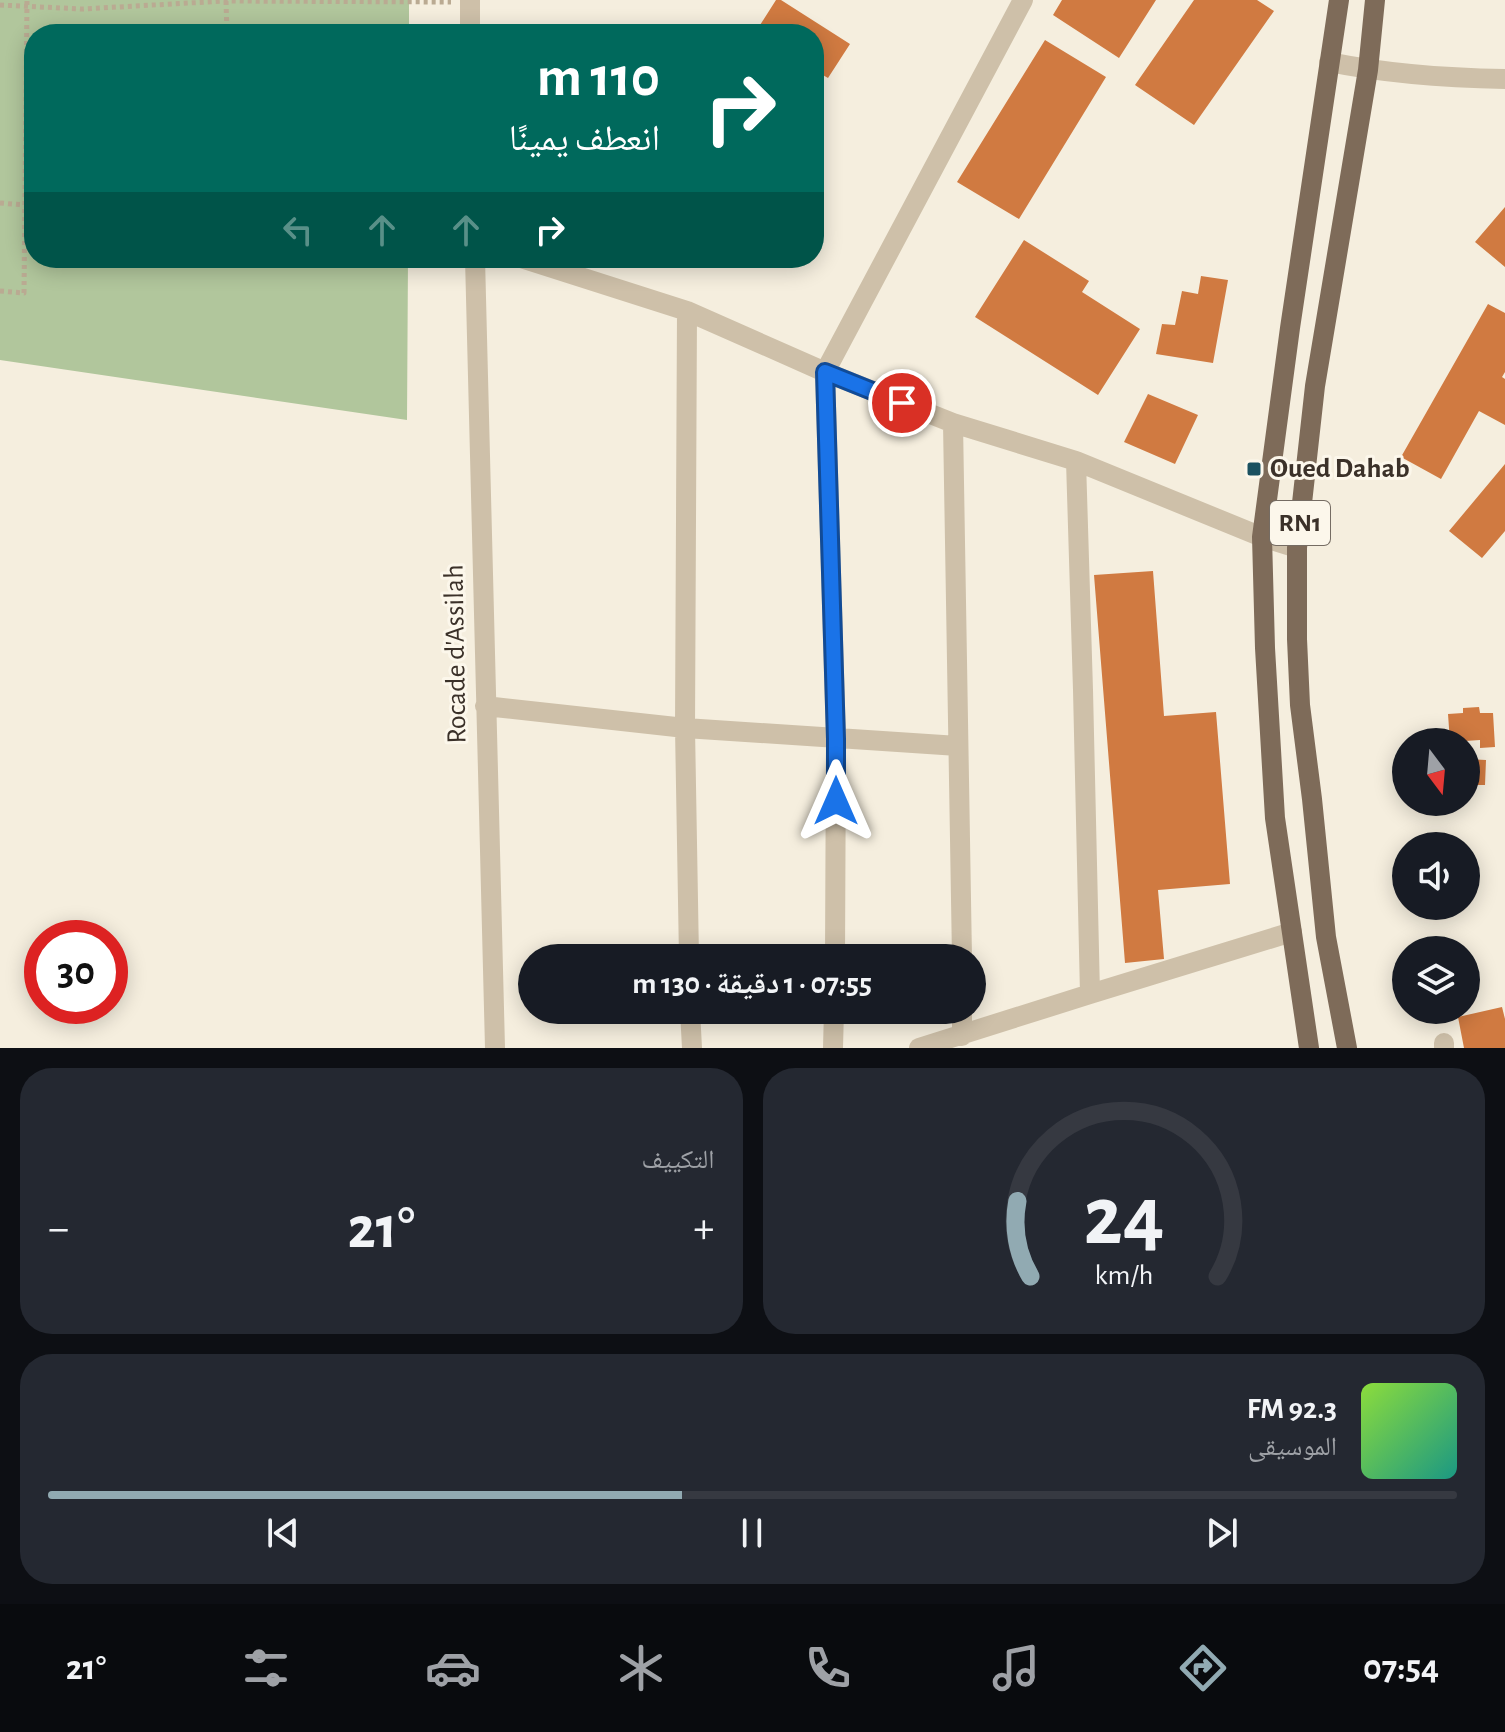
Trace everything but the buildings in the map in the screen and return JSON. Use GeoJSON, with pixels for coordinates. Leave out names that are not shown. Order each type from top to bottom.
{"type":"FeatureCollection","features":[{"type":"Feature","properties":{"kind":"main road","name":"RN1"},"geometry":{"type":"LineString","coordinates":[[1309,1048],[1275,818],[1262,537],[1339,0]]}},
{"type":"Feature","properties":{"kind":"main road","name":"RN1"},"geometry":{"type":"LineString","coordinates":[[1347,1048],[1326,937],[1300,705],[1297,548],[1315,386],[1368,70],[1375,0]]}},
{"type":"Feature","properties":{"kind":"street"},"geometry":{"type":"LineString","coordinates":[[835,944],[836,739],[825,372],[1023,0]]}},
{"type":"Feature","properties":{"kind":"street"},"geometry":{"type":"LineString","coordinates":[[470,1],[470,24]]}},
{"type":"Feature","properties":{"kind":"street"},"geometry":{"type":"LineString","coordinates":[[1329,62],[1368,70],[1444,78],[1505,79]]}},
{"type":"Feature","properties":{"kind":"street","name":"Rocade d'Assilah"},"geometry":{"type":"LineString","coordinates":[[475,268],[495,1048]]}},
{"type":"Feature","properties":{"kind":"street"},"geometry":{"type":"LineString","coordinates":[[552,268],[687,311],[825,372],[953,423],[1076,461],[1262,537],[1297,548]]}},
{"type":"Feature","properties":{"kind":"street"},"geometry":{"type":"LineString","coordinates":[[687,311],[685,728],[689,944]]}},
{"type":"Feature","properties":{"kind":"street"},"geometry":{"type":"LineString","coordinates":[[953,423],[962,944]]}},
{"type":"Feature","properties":{"kind":"street"},"geometry":{"type":"LineString","coordinates":[[1076,461],[1090,994]]}},
{"type":"Feature","properties":{"kind":"street"},"geometry":{"type":"LineString","coordinates":[[485,706],[685,728],[958,746]]}},
{"type":"Feature","properties":{"kind":"street"},"geometry":{"type":"LineString","coordinates":[[919,1048],[1292,932]]}},
{"type":"Feature","properties":{"kind":"street"},"geometry":{"type":"LineString","coordinates":[[691,1024],[692,1048]]}},
{"type":"Feature","properties":{"kind":"street"},"geometry":{"type":"LineString","coordinates":[[833,1048],[834,1024]]}},
{"type":"Feature","properties":{"kind":"street"},"geometry":{"type":"LineString","coordinates":[[962,1024],[962,1036]]}},
{"type":"Feature","properties":{"kind":"path"},"geometry":{"type":"LineString","coordinates":[[82,9],[83,0]]}},
{"type":"Feature","properties":{"kind":"path"},"geometry":{"type":"LineString","coordinates":[[226,0],[227,24]]}},
{"type":"Feature","properties":{"kind":"path"},"geometry":{"type":"LineString","coordinates":[[0,5],[27,3],[82,9],[226,0],[470,1]]}},
{"type":"Feature","properties":{"kind":"path"},"geometry":{"type":"LineString","coordinates":[[27,3],[27,24]]}},
{"type":"Feature","properties":{"kind":"path"},"geometry":{"type":"LineString","coordinates":[[0,203],[24,205]]}},
{"type":"Feature","properties":{"kind":"path"},"geometry":{"type":"LineString","coordinates":[[0,291],[24,293],[24,268]]}},
{"type":"Feature","properties":{"kind":"green space"},"geometry":{"type":"Polygon","coordinates":[[[0,0],[409,0],[409,24],[24,24],[24,268],[408,268],[407,420],[0,360],[0,0]]]}},
{"type":"Feature","properties":{"kind":"place","name":"Oued Dahab"},"geometry":{"type":"Point","coordinates":[1254,469]}},
{"type":"Feature","properties":{"kind":"route"},"geometry":{"type":"LineString","coordinates":[[836,801],[825,372],[902,403]]}}]}
